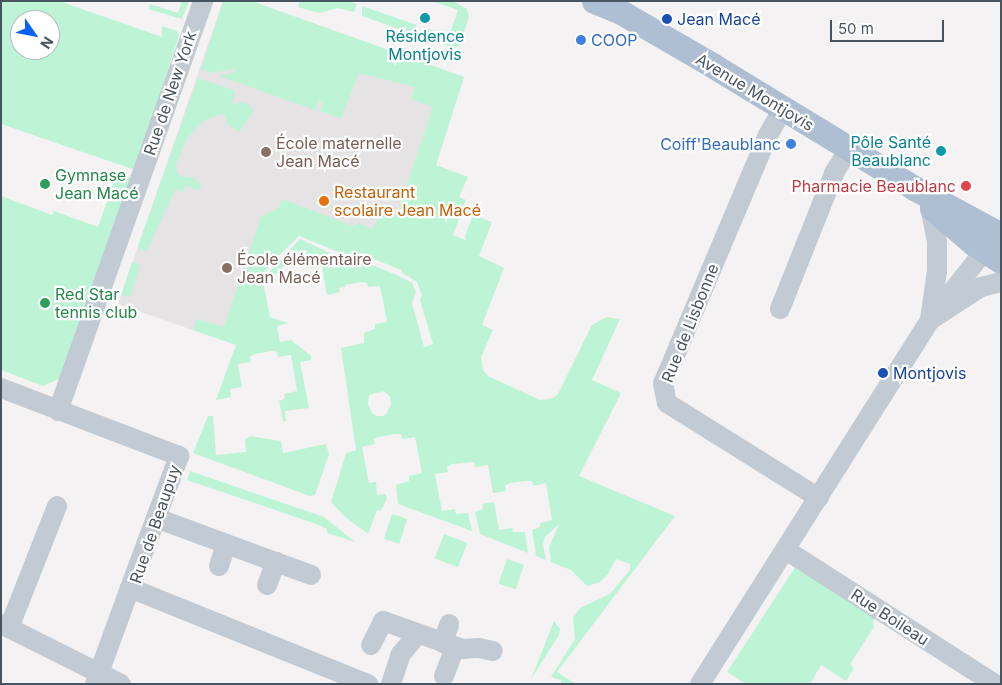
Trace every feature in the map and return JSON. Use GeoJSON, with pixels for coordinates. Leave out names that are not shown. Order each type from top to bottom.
{"type":"FeatureCollection","features":[{"type":"Feature","properties":{"kind":"main road","name":"Avenue Montjovis"},"geometry":{"type":"LineString","coordinates":[[594,1],[622,6],[783,109],[914,188],[990,243]]}},
{"type":"Feature","properties":{"kind":"main road","name":"Avenue Montjovis"},"geometry":{"type":"LineString","coordinates":[[914,188],[930,206],[990,243]]}},
{"type":"Feature","properties":{"kind":"street","name":"Rue de New York"},"geometry":{"type":"LineString","coordinates":[[58,411],[203,1]]}},
{"type":"Feature","properties":{"kind":"street","name":"Rue de Lisbonne"},"geometry":{"type":"LineString","coordinates":[[783,109],[768,135],[663,383],[667,403],[819,498]]}},
{"type":"Feature","properties":{"kind":"street"},"geometry":{"type":"LineString","coordinates":[[780,310],[834,173],[849,149]]}},
{"type":"Feature","properties":{"kind":"street"},"geometry":{"type":"LineString","coordinates":[[930,206],[937,236],[937,261],[930,320]]}},
{"type":"Feature","properties":{"kind":"street"},"geometry":{"type":"LineString","coordinates":[[710,680],[786,550],[930,320],[990,243]]}},
{"type":"Feature","properties":{"kind":"street"},"geometry":{"type":"LineString","coordinates":[[930,320],[981,287],[1001,282]]}},
{"type":"Feature","properties":{"kind":"street","name":"Rue de Beaupuy"},"geometry":{"type":"LineString","coordinates":[[1,388],[179,456],[130,588],[368,684]]}},
{"type":"Feature","properties":{"kind":"street"},"geometry":{"type":"LineString","coordinates":[[57,506],[5,626],[97,679],[121,684]]}},
{"type":"Feature","properties":{"kind":"street"},"geometry":{"type":"LineString","coordinates":[[156,518],[311,575]]}},
{"type":"Feature","properties":{"kind":"street"},"geometry":{"type":"LineString","coordinates":[[219,566],[226,544]]}},
{"type":"Feature","properties":{"kind":"street","name":"Rue Boileau"},"geometry":{"type":"LineString","coordinates":[[786,550],[995,684]]}},
{"type":"Feature","properties":{"kind":"street"},"geometry":{"type":"LineString","coordinates":[[267,585],[276,562]]}},
{"type":"Feature","properties":{"kind":"street"},"geometry":{"type":"LineString","coordinates":[[97,679],[130,588]]}},
{"type":"Feature","properties":{"kind":"street"},"geometry":{"type":"LineString","coordinates":[[371,645],[386,613],[418,634],[463,649],[479,648],[493,652]]}},
{"type":"Feature","properties":{"kind":"street"},"geometry":{"type":"LineString","coordinates":[[444,676],[449,645],[449,624]]}},
{"type":"Feature","properties":{"kind":"street"},"geometry":{"type":"LineString","coordinates":[[391,684],[401,654],[418,634]]}},
{"type":"Feature","properties":{"kind":"shaded area"},"geometry":{"type":"Polygon","coordinates":[[[223,1],[251,1],[464,77],[402,270],[304,231],[269,265],[236,345],[118,304],[223,1]]]}},
{"type":"Feature","properties":{"kind":"green space"},"geometry":{"type":"Polygon","coordinates":[[[1,1],[59,1],[162,37],[162,26],[177,31],[179,36],[135,170],[1,124],[1,1]]]}},
{"type":"Feature","properties":{"kind":"green space"},"geometry":{"type":"Polygon","coordinates":[[[182,1],[189,1],[182,19],[148,9],[150,4],[178,13],[182,1]]]}},
{"type":"Feature","properties":{"kind":"green space"},"geometry":{"type":"Polygon","coordinates":[[[223,1],[251,1],[464,77],[436,165],[468,177],[459,197],[466,200],[453,235],[466,240],[465,236],[473,215],[492,222],[479,256],[504,268],[482,325],[493,330],[481,357],[483,370],[488,376],[540,400],[553,398],[558,394],[592,325],[607,317],[620,319],[592,380],[621,393],[579,476],[675,516],[557,672],[576,684],[561,684],[561,680],[551,677],[575,639],[573,618],[580,608],[610,594],[630,570],[630,564],[616,559],[608,574],[600,582],[587,586],[571,570],[551,562],[549,547],[559,524],[545,537],[543,544],[546,560],[536,556],[532,530],[540,527],[540,523],[552,520],[546,483],[533,486],[532,481],[510,483],[505,486],[506,491],[493,493],[488,465],[475,467],[474,462],[452,464],[447,467],[448,472],[435,474],[442,511],[455,509],[456,514],[468,513],[472,531],[398,504],[396,485],[409,481],[409,476],[422,473],[415,437],[402,439],[401,434],[395,434],[379,437],[374,439],[375,444],[362,447],[369,483],[376,482],[377,495],[385,494],[387,498],[381,511],[377,510],[368,534],[344,516],[331,502],[346,453],[356,450],[341,348],[364,343],[364,333],[375,329],[375,324],[387,322],[380,286],[368,287],[367,283],[361,282],[345,285],[345,287],[339,288],[340,292],[327,295],[322,267],[310,268],[309,263],[304,263],[282,267],[283,273],[271,275],[270,271],[300,239],[356,265],[367,263],[399,276],[412,283],[416,292],[412,303],[424,347],[433,344],[420,300],[422,295],[417,282],[401,272],[402,270],[366,256],[364,260],[358,260],[299,236],[269,265],[263,280],[270,317],[288,323],[277,326],[280,342],[291,340],[311,356],[311,360],[300,362],[309,408],[285,411],[286,421],[283,421],[279,401],[285,398],[284,394],[297,391],[291,355],[278,357],[277,352],[272,351],[255,354],[250,357],[251,362],[238,364],[242,387],[230,389],[231,397],[216,400],[236,345],[193,330],[197,319],[224,327],[261,217],[279,207],[282,199],[353,226],[358,223],[373,229],[380,212],[396,217],[433,107],[411,99],[415,87],[359,73],[341,118],[320,111],[323,102],[319,100],[315,110],[219,76],[235,72],[234,69],[213,73],[201,70],[223,1]],[[384,391],[369,395],[368,405],[373,414],[383,416],[387,413],[391,404],[390,397],[384,391]]]}},
{"type":"Feature","properties":{"kind":"green space"},"geometry":{"type":"Polygon","coordinates":[[[300,1],[347,1],[357,4],[354,12],[338,8],[319,13],[298,7],[300,1]]]}},
{"type":"Feature","properties":{"kind":"green space"},"geometry":{"type":"Polygon","coordinates":[[[432,1],[453,1],[467,9],[469,17],[460,45],[454,48],[425,38],[420,34],[423,27],[449,36],[458,10],[432,1]]]}},
{"type":"Feature","properties":{"kind":"green space"},"geometry":{"type":"Polygon","coordinates":[[[362,6],[417,25],[410,33],[362,16],[362,6]]]}},
{"type":"Feature","properties":{"kind":"green space"},"geometry":{"type":"Polygon","coordinates":[[[198,78],[236,91],[232,104],[242,102],[249,105],[254,111],[239,132],[227,124],[225,114],[203,121],[188,137],[176,164],[177,173],[182,177],[193,177],[202,186],[199,190],[185,186],[183,192],[175,190],[147,250],[143,252],[138,246],[198,78]]]}},
{"type":"Feature","properties":{"kind":"green space","name":"Red Star tennis club"},"geometry":{"type":"Polygon","coordinates":[[[117,173],[134,179],[64,377],[43,386],[1,370],[1,196],[52,215],[54,211],[98,227],[117,173]]]}},
{"type":"Feature","properties":{"kind":"green space"},"geometry":{"type":"Polygon","coordinates":[[[132,262],[141,265],[130,297],[121,294],[132,262]]]}},
{"type":"Feature","properties":{"kind":"green space"},"geometry":{"type":"Polygon","coordinates":[[[208,416],[213,416],[216,455],[246,452],[245,440],[250,436],[281,441],[283,453],[326,444],[329,454],[315,495],[310,496],[193,453],[208,416]]]}},
{"type":"Feature","properties":{"kind":"green space"},"geometry":{"type":"Polygon","coordinates":[[[190,471],[324,517],[355,542],[327,533],[327,529],[319,525],[187,480],[190,471]]]}},
{"type":"Feature","properties":{"kind":"green space"},"geometry":{"type":"Polygon","coordinates":[[[494,502],[499,530],[512,528],[513,532],[525,532],[528,553],[480,534],[475,512],[483,509],[482,504],[494,502]]]}},
{"type":"Feature","properties":{"kind":"green space"},"geometry":{"type":"Polygon","coordinates":[[[392,514],[407,519],[399,544],[384,539],[392,514]]]}},
{"type":"Feature","properties":{"kind":"green space"},"geometry":{"type":"Polygon","coordinates":[[[444,534],[467,543],[458,567],[435,558],[444,534]]]}},
{"type":"Feature","properties":{"kind":"green space"},"geometry":{"type":"Polygon","coordinates":[[[507,559],[524,565],[516,589],[499,584],[507,559]]]}},
{"type":"Feature","properties":{"kind":"green space"},"geometry":{"type":"Polygon","coordinates":[[[796,566],[875,617],[874,627],[850,664],[854,668],[846,681],[821,665],[810,684],[746,684],[727,672],[796,566]]]}},
{"type":"Feature","properties":{"kind":"green space"},"geometry":{"type":"Polygon","coordinates":[[[554,621],[560,629],[559,635],[531,679],[554,621]]]}},
{"type":"Feature","properties":{"kind":"place","name":"Résidence Montjovis"},"geometry":{"type":"Point","coordinates":[425,18]}},
{"type":"Feature","properties":{"kind":"place","name":"Jean Macé"},"geometry":{"type":"Point","coordinates":[667,19]}},
{"type":"Feature","properties":{"kind":"place","name":"COOP"},"geometry":{"type":"Point","coordinates":[581,40]}},
{"type":"Feature","properties":{"kind":"place","name":"Coiff'Beaublanc"},"geometry":{"type":"Point","coordinates":[791,144]}},
{"type":"Feature","properties":{"kind":"place","name":"Pôle Santé Beaublanc"},"geometry":{"type":"Point","coordinates":[941,151]}},
{"type":"Feature","properties":{"kind":"place","name":"École maternelle Jean Macé"},"geometry":{"type":"Point","coordinates":[266,152]}},
{"type":"Feature","properties":{"kind":"place","name":"Gymnase Jean Macé"},"geometry":{"type":"Point","coordinates":[45,184]}},
{"type":"Feature","properties":{"kind":"place","name":"Pharmacie Beaublanc"},"geometry":{"type":"Point","coordinates":[966,186]}},
{"type":"Feature","properties":{"kind":"place","name":"Restaurant scolaire Jean Macé"},"geometry":{"type":"Point","coordinates":[324,201]}},
{"type":"Feature","properties":{"kind":"place","name":"École élémentaire Jean Macé"},"geometry":{"type":"Point","coordinates":[227,268]}},
{"type":"Feature","properties":{"kind":"place","name":"Red Star tennis club"},"geometry":{"type":"Point","coordinates":[45,303]}},
{"type":"Feature","properties":{"kind":"place","name":"Montjovis"},"geometry":{"type":"Point","coordinates":[883,373]}}]}
